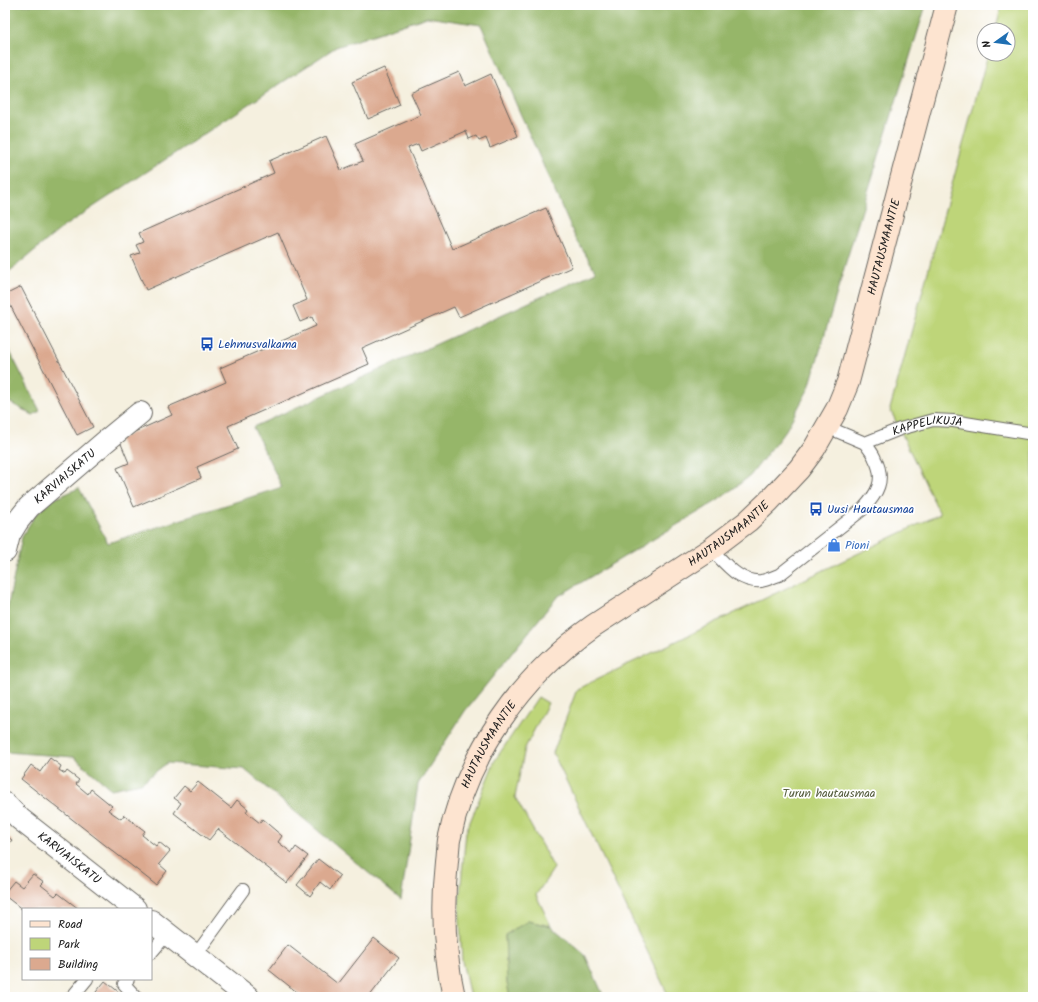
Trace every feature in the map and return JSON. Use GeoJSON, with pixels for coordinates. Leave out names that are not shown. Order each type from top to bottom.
{"type":"FeatureCollection","features":[{"type":"Feature","properties":{"kind":"street","name":"HAUTAUSMAANTIE"},"geometry":{"type":"LineString","coordinates":[[454,997],[447,956],[444,915],[445,880],[449,841],[456,812],[464,789],[479,755],[499,721],[526,686],[552,659],[576,638],[593,626],[711,549],[748,521],[799,469],[814,449],[837,409],[848,382],[947,5]]}},
{"type":"Feature","properties":{"kind":"street","name":"KARVIAISKATU"},"geometry":{"type":"LineString","coordinates":[[5,551],[9,535],[17,522],[30,507],[140,413]]}},
{"type":"Feature","properties":{"kind":"street","name":"KARVIAISKATU"},"geometry":{"type":"LineString","coordinates":[[5,804],[20,819],[134,908]]}},
{"type":"Feature","properties":{"kind":"street"},"geometry":{"type":"LineString","coordinates":[[159,928],[248,997]]}},
{"type":"Feature","properties":{"kind":"lane","name":"KAPPELIKUJA"},"geometry":{"type":"LineString","coordinates":[[865,443],[900,428],[933,420],[953,421],[1033,434]]}},
{"type":"Feature","properties":{"kind":"lane"},"geometry":{"type":"LineString","coordinates":[[711,549],[734,572],[751,581],[768,580],[779,575],[863,509],[878,490],[880,478],[875,458],[865,443],[827,427]]}},
{"type":"Feature","properties":{"kind":"lane"},"geometry":{"type":"LineString","coordinates":[[195,956],[243,890]]}},
{"type":"Feature","properties":{"kind":"lane"},"geometry":{"type":"LineString","coordinates":[[152,950],[159,928]]}},
{"type":"Feature","properties":{"kind":"lane"},"geometry":{"type":"LineString","coordinates":[[72,997],[85,980]]}},
{"type":"Feature","properties":{"kind":"lane"},"geometry":{"type":"LineString","coordinates":[[127,980],[124,984],[136,997]]}},
{"type":"Feature","properties":{"kind":"green space"},"geometry":{"type":"Polygon","coordinates":[[[5,5],[926,5],[845,265],[809,388],[786,430],[750,476],[717,501],[557,597],[465,711],[418,784],[401,900],[244,769],[167,763],[141,783],[111,789],[74,757],[5,752],[5,620],[22,537],[35,515],[54,499],[79,488],[108,543],[282,487],[253,427],[596,272],[575,237],[481,25],[427,17],[336,47],[63,227],[5,275],[5,5]]]}},
{"type":"Feature","properties":{"kind":"green space","name":"Turun hautausmaa"},"geometry":{"type":"Polygon","coordinates":[[[1002,5],[1033,5],[1033,997],[669,997],[553,753],[577,689],[940,514],[890,409],[986,62],[1016,62],[1016,22],[997,22],[1002,5]]]}},
{"type":"Feature","properties":{"kind":"green space"},"geometry":{"type":"Polygon","coordinates":[[[5,342],[40,411],[33,415],[5,400],[5,342]]]}},
{"type":"Feature","properties":{"kind":"green space"},"geometry":{"type":"Polygon","coordinates":[[[538,697],[548,703],[525,748],[515,797],[554,868],[536,895],[551,926],[528,921],[505,935],[507,983],[510,997],[470,997],[462,961],[459,904],[466,832],[495,760],[538,697]]]}},
{"type":"Feature","properties":{"kind":"green space"},"geometry":{"type":"Polygon","coordinates":[[[528,921],[551,926],[585,955],[604,997],[510,997],[507,983],[505,935],[528,921]]]}},
{"type":"Feature","properties":{"kind":"building"},"geometry":{"type":"Polygon","coordinates":[[[384,68],[400,105],[368,119],[352,82],[384,68]]]}},
{"type":"Feature","properties":{"kind":"building"},"geometry":{"type":"Polygon","coordinates":[[[459,72],[465,86],[491,74],[518,136],[490,148],[486,138],[479,141],[476,136],[469,139],[466,131],[421,151],[418,144],[408,148],[452,249],[546,208],[572,267],[459,317],[454,307],[362,348],[369,364],[228,426],[238,449],[197,467],[201,478],[134,507],[117,468],[129,463],[119,439],[172,415],[168,407],[226,382],[220,368],[316,326],[312,317],[300,322],[293,306],[307,300],[278,232],[146,290],[131,256],[140,253],[136,245],[143,242],[139,233],[274,173],[269,161],[326,136],[341,170],[363,161],[355,144],[421,115],[411,93],[459,72]]]}},
{"type":"Feature","properties":{"kind":"building"},"geometry":{"type":"Polygon","coordinates":[[[21,287],[93,427],[77,435],[5,295],[21,287]]]}},
{"type":"Feature","properties":{"kind":"building"},"geometry":{"type":"Polygon","coordinates":[[[50,758],[61,766],[59,770],[65,774],[67,771],[79,780],[76,784],[88,794],[91,789],[112,806],[108,810],[121,819],[124,815],[145,831],[142,835],[156,846],[159,842],[170,851],[159,864],[167,871],[156,885],[21,779],[31,765],[40,772],[50,758]]]}},
{"type":"Feature","properties":{"kind":"building"},"geometry":{"type":"Polygon","coordinates":[[[198,782],[231,808],[237,800],[248,809],[246,812],[260,823],[262,819],[282,836],[278,842],[292,853],[296,847],[308,856],[287,883],[218,829],[209,840],[174,813],[181,803],[174,798],[184,786],[190,791],[198,782]]]}},
{"type":"Feature","properties":{"kind":"building"},"geometry":{"type":"Polygon","coordinates":[[[5,835],[12,840],[5,849],[5,835]]]}},
{"type":"Feature","properties":{"kind":"building"},"geometry":{"type":"Polygon","coordinates":[[[318,859],[340,876],[330,890],[320,882],[310,896],[297,885],[318,859]]]}},
{"type":"Feature","properties":{"kind":"building"},"geometry":{"type":"Polygon","coordinates":[[[33,874],[44,882],[41,885],[55,896],[58,893],[78,908],[22,908],[22,909],[5,896],[5,892],[14,881],[22,887],[33,874]]]}},
{"type":"Feature","properties":{"kind":"building"},"geometry":{"type":"Polygon","coordinates":[[[374,938],[399,958],[369,997],[303,997],[269,970],[288,945],[338,984],[374,938]]]}},
{"type":"Feature","properties":{"kind":"building"},"geometry":{"type":"Polygon","coordinates":[[[105,981],[125,997],[92,997],[105,981]]]}},
{"type":"Feature","properties":{"kind":"place","name":"Lehmusvalkama"},"geometry":{"type":"Point","coordinates":[207,344]}},
{"type":"Feature","properties":{"kind":"place","name":"Uusi Hautausmaa"},"geometry":{"type":"Point","coordinates":[816,509]}},
{"type":"Feature","properties":{"kind":"place","name":"Pioni"},"geometry":{"type":"Point","coordinates":[834,545]}}]}
